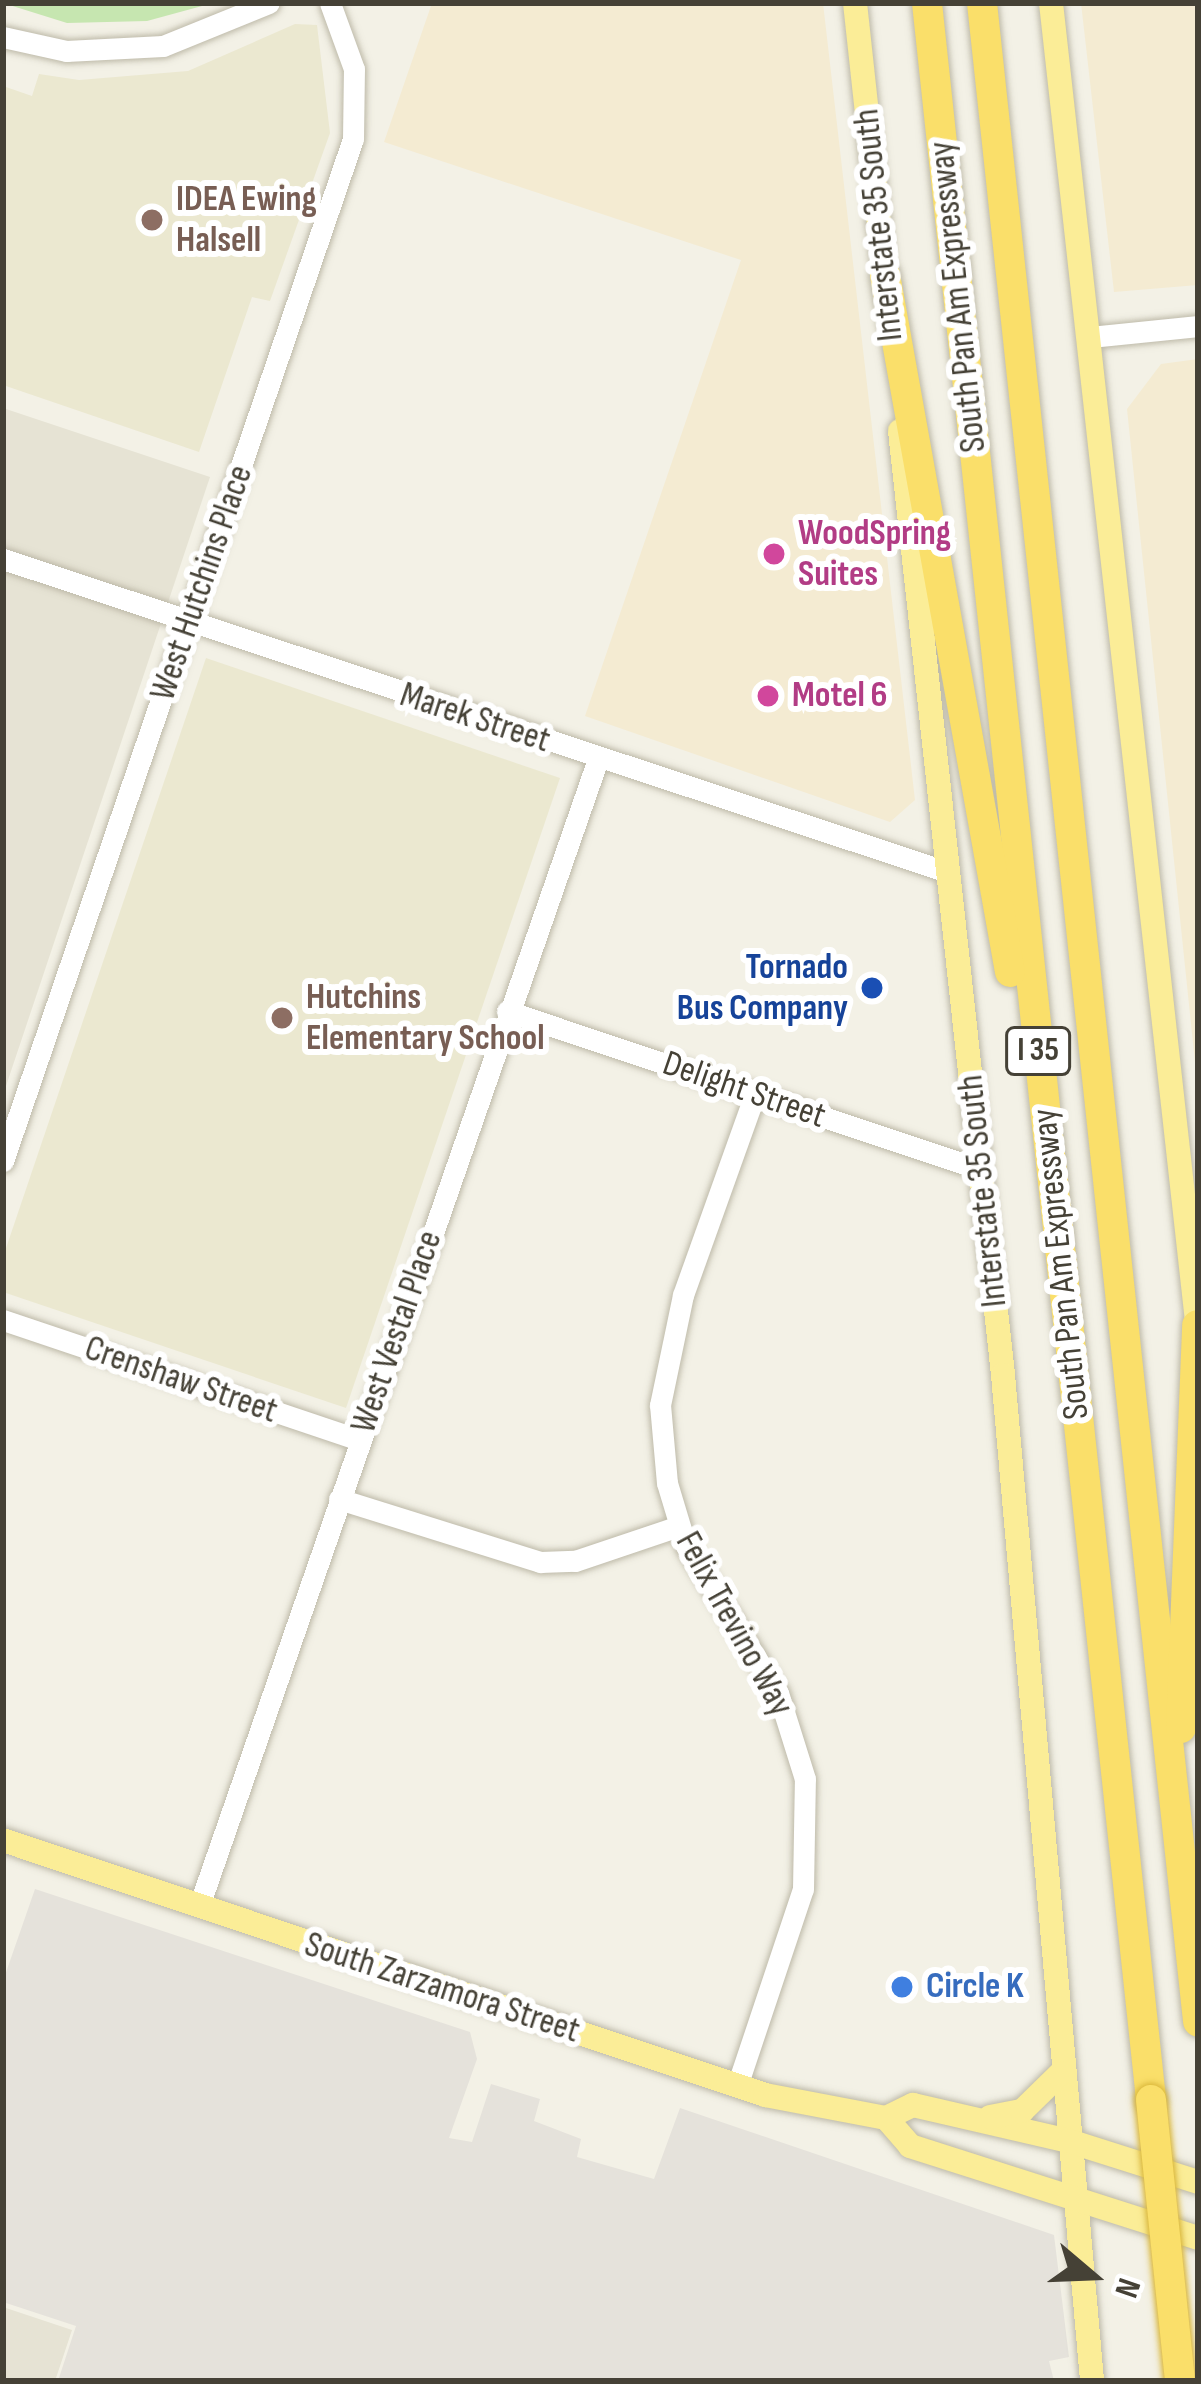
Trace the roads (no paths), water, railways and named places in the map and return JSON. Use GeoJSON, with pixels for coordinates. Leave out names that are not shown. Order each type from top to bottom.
{"type":"FeatureCollection","features":[{"type":"Feature","properties":{"kind":"highway","name":"South Pan Am Expressway"},"geometry":{"type":"LineString","coordinates":[[927,3],[1180,2381]]}},
{"type":"Feature","properties":{"kind":"highway","name":"South Pan Am Expressway"},"geometry":{"type":"LineString","coordinates":[[982,3],[1198,2021]]}},
{"type":"Feature","properties":{"kind":"highway"},"geometry":{"type":"LineString","coordinates":[[885,275],[993,849],[1025,1120],[1065,1306]]}},
{"type":"Feature","properties":{"kind":"highway"},"geometry":{"type":"LineString","coordinates":[[1176,1812],[1198,1328]]}},
{"type":"Feature","properties":{"kind":"main road","name":"Interstate 35 South"},"geometry":{"type":"LineString","coordinates":[[855,3],[980,1169],[1092,2381]]}},
{"type":"Feature","properties":{"kind":"main road"},"geometry":{"type":"LineString","coordinates":[[1051,3],[1198,1328]]}},
{"type":"Feature","properties":{"kind":"main road","name":"South Zarzamora Street"},"geometry":{"type":"LineString","coordinates":[[3,1840],[737,2086],[886,2118],[910,2146],[1198,2238]]}},
{"type":"Feature","properties":{"kind":"main road"},"geometry":{"type":"LineString","coordinates":[[981,2119],[1022,2111],[1061,2073]]}},
{"type":"Feature","properties":{"kind":"main road","name":"South Zarzamora Street"},"geometry":{"type":"LineString","coordinates":[[886,2118],[913,2105],[1069,2141],[1198,2182]]}},
{"type":"Feature","properties":{"kind":"street"},"geometry":{"type":"LineString","coordinates":[[3,37],[66,51],[163,46],[269,3]]}},
{"type":"Feature","properties":{"kind":"street","name":"West Hutchins Place"},"geometry":{"type":"LineString","coordinates":[[3,1161],[353,139],[354,69],[330,3]]}},
{"type":"Feature","properties":{"kind":"street"},"geometry":{"type":"LineString","coordinates":[[1090,337],[1198,326]]}},
{"type":"Feature","properties":{"kind":"street","name":"Marek Street"},"geometry":{"type":"LineString","coordinates":[[3,559],[948,872]]}},
{"type":"Feature","properties":{"kind":"street","name":"West Vestal Place"},"geometry":{"type":"LineString","coordinates":[[199,1906],[598,759]]}},
{"type":"Feature","properties":{"kind":"street","name":"Delight Street"},"geometry":{"type":"LineString","coordinates":[[507,1011],[980,1169]]}},
{"type":"Feature","properties":{"kind":"street","name":"Felix Trevino Way"},"geometry":{"type":"LineString","coordinates":[[737,2086],[803,1889],[805,1779],[778,1693],[697,1571],[679,1526],[662,1442],[668,1350],[755,1094]]}},
{"type":"Feature","properties":{"kind":"street","name":"Crenshaw Street"},"geometry":{"type":"LineString","coordinates":[[3,1320],[359,1440]]}},
{"type":"Feature","properties":{"kind":"street"},"geometry":{"type":"LineString","coordinates":[[339,1499],[540,1562],[575,1561],[679,1526]]}},
{"type":"Feature","properties":{"kind":"place","name":"IDEA Ewing Halsell"},"geometry":{"type":"Point","coordinates":[152,220]}},
{"type":"Feature","properties":{"kind":"place","name":"WoodSpring Suites"},"geometry":{"type":"Point","coordinates":[774,554]}},
{"type":"Feature","properties":{"kind":"place","name":"Motel 6"},"geometry":{"type":"Point","coordinates":[768,696]}},
{"type":"Feature","properties":{"kind":"place","name":"Tornado Bus Company"},"geometry":{"type":"Point","coordinates":[872,988]}},
{"type":"Feature","properties":{"kind":"place","name":"Hutchins Elementary School"},"geometry":{"type":"Point","coordinates":[282,1018]}},
{"type":"Feature","properties":{"kind":"place","name":"Circle K"},"geometry":{"type":"Point","coordinates":[902,1987]}}]}
